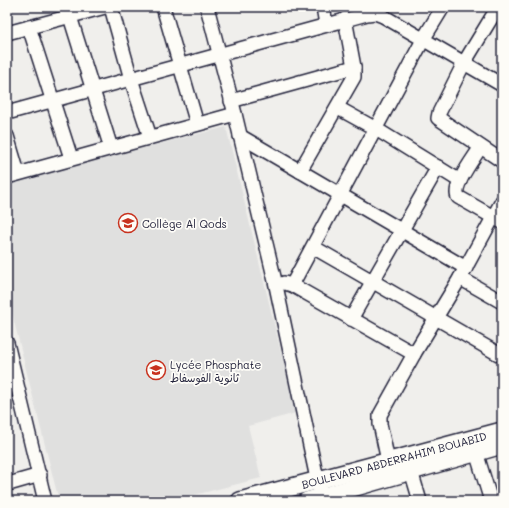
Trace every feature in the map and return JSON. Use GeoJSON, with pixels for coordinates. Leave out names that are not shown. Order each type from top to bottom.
{"type":"FeatureCollection","features":[{"type":"Feature","properties":{"kind":"main road","name":"BOULEVARD ABDERRAHIM BOUABID"},"geometry":{"type":"LineString","coordinates":[[317,495],[388,461],[502,431]]}},
{"type":"Feature","properties":{"kind":"main road","name":"BOULEVARD ABDERRAHIM BOUABID"},"geometry":{"type":"LineString","coordinates":[[240,501],[317,495],[411,471],[502,445]]}},
{"type":"Feature","properties":{"kind":"street"},"geometry":{"type":"LineString","coordinates":[[7,33],[29,27],[68,12],[105,7]]}},
{"type":"Feature","properties":{"kind":"street"},"geometry":{"type":"LineString","coordinates":[[111,7],[131,79],[150,137]]}},
{"type":"Feature","properties":{"kind":"street"},"geometry":{"type":"LineString","coordinates":[[163,7],[197,124]]}},
{"type":"Feature","properties":{"kind":"street"},"geometry":{"type":"LineString","coordinates":[[323,7],[326,24]]}},
{"type":"Feature","properties":{"kind":"street"},"geometry":{"type":"LineString","coordinates":[[292,285],[424,38],[443,7]]}},
{"type":"Feature","properties":{"kind":"street"},"geometry":{"type":"LineString","coordinates":[[498,7],[464,63],[438,113],[438,118],[480,148],[502,161]]}},
{"type":"Feature","properties":{"kind":"street"},"geometry":{"type":"LineString","coordinates":[[210,8],[218,53],[235,114],[275,281],[317,495]]}},
{"type":"Feature","properties":{"kind":"street"},"geometry":{"type":"LineString","coordinates":[[68,12],[111,148]]}},
{"type":"Feature","properties":{"kind":"street"},"geometry":{"type":"LineString","coordinates":[[7,113],[92,91],[218,53],[345,19],[375,13],[424,38],[502,85]]}},
{"type":"Feature","properties":{"kind":"street"},"geometry":{"type":"LineString","coordinates":[[300,171],[338,108],[354,77],[354,67],[345,19]]}},
{"type":"Feature","properties":{"kind":"street"},"geometry":{"type":"LineString","coordinates":[[29,27],[71,158]]}},
{"type":"Feature","properties":{"kind":"street"},"geometry":{"type":"LineString","coordinates":[[231,101],[354,67]]}},
{"type":"Feature","properties":{"kind":"street"},"geometry":{"type":"LineString","coordinates":[[338,108],[376,129],[460,181]]}},
{"type":"Feature","properties":{"kind":"street"},"geometry":{"type":"LineString","coordinates":[[7,136],[12,175],[235,114]]}},
{"type":"Feature","properties":{"kind":"street"},"geometry":{"type":"LineString","coordinates":[[240,136],[402,231],[502,302]]}},
{"type":"Feature","properties":{"kind":"street"},"geometry":{"type":"LineString","coordinates":[[480,148],[456,189],[458,197],[498,219]]}},
{"type":"Feature","properties":{"kind":"street"},"geometry":{"type":"LineString","coordinates":[[351,318],[438,167]]}},
{"type":"Feature","properties":{"kind":"street"},"geometry":{"type":"LineString","coordinates":[[388,461],[380,424],[380,415],[414,354],[498,219],[502,201]]}},
{"type":"Feature","properties":{"kind":"street"},"geometry":{"type":"LineString","coordinates":[[313,247],[437,317],[502,356]]}},
{"type":"Feature","properties":{"kind":"street"},"geometry":{"type":"LineString","coordinates":[[275,281],[292,285],[414,354]]}},
{"type":"Feature","properties":{"kind":"street"},"geometry":{"type":"LineString","coordinates":[[7,343],[45,501]]}},
{"type":"Feature","properties":{"kind":"street"},"geometry":{"type":"LineString","coordinates":[[476,452],[491,501]]}},
{"type":"Feature","properties":{"kind":"street"},"geometry":{"type":"LineString","coordinates":[[411,471],[420,501]]}},
{"type":"Feature","properties":{"kind":"street"},"geometry":{"type":"LineString","coordinates":[[7,481],[12,483],[40,476]]}},
{"type":"Feature","properties":{"kind":"shaded area"},"geometry":{"type":"Polygon","coordinates":[[[226,127],[296,413],[248,426],[261,478],[171,501],[59,501],[7,293],[7,182],[226,127]]]}},
{"type":"Feature","properties":{"kind":"place","name":"Collège Al Qods"},"geometry":{"type":"Point","coordinates":[128,223]}},
{"type":"Feature","properties":{"kind":"place","name":"Lycée Phosphate ثانوية الفوسفاط"},"geometry":{"type":"Point","coordinates":[156,370]}}]}
